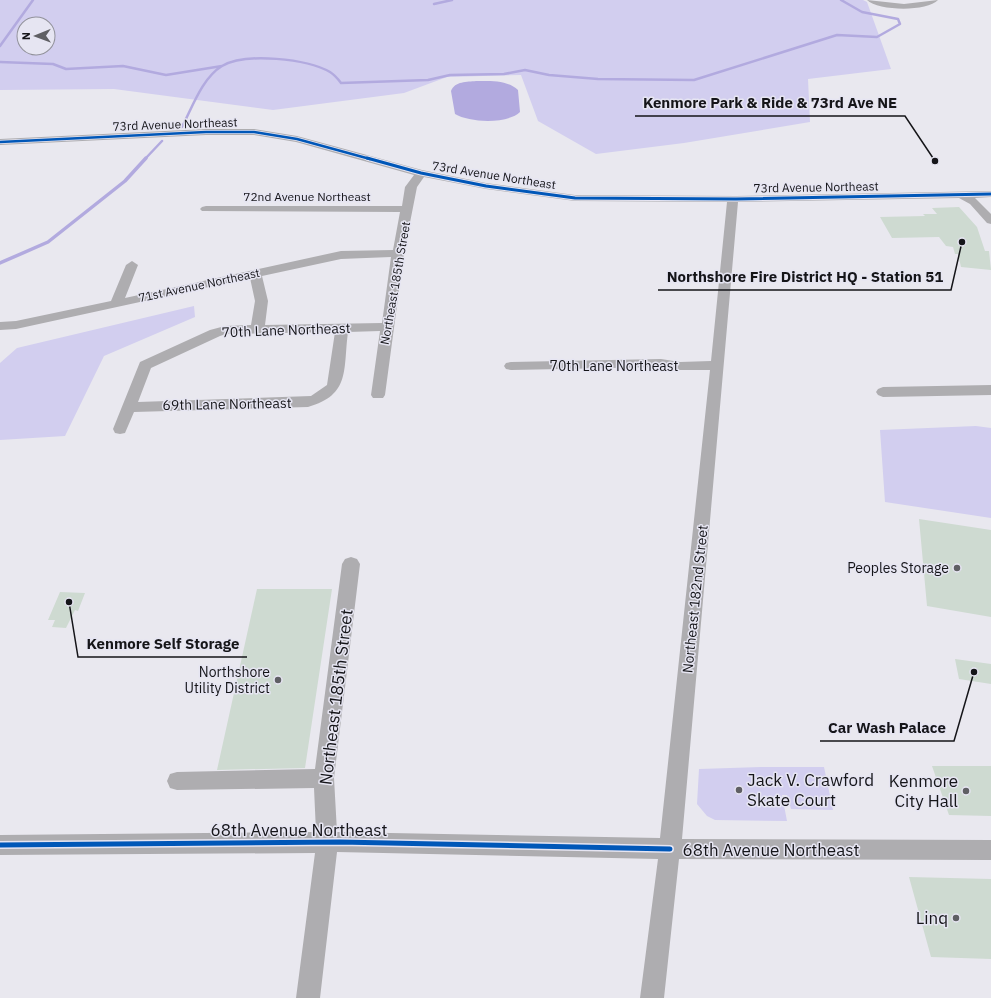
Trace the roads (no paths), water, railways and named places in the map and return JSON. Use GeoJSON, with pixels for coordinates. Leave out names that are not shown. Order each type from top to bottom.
{"type":"FeatureCollection","features":[{"type":"Feature","properties":{"kind":"street"},"geometry":{"type":"LineString","coordinates":[[871,0],[887,5],[924,4],[930,3],[934,0]]}},
{"type":"Feature","properties":{"kind":"street","name":"73rd Avenue Northeast"},"geometry":{"type":"LineString","coordinates":[[0,142],[206,132],[254,132],[297,139],[421,174],[486,186],[575,198],[733,199],[991,194]]}},
{"type":"Feature","properties":{"kind":"street","name":"Northeast 185th Street"},"geometry":{"type":"LineString","coordinates":[[378,395],[398,253],[408,209],[411,187],[421,174]]}},
{"type":"Feature","properties":{"kind":"street"},"geometry":{"type":"LineString","coordinates":[[962,195],[974,202],[991,221]]}},
{"type":"Feature","properties":{"kind":"street","name":"Northeast 182nd Street"},"geometry":{"type":"LineString","coordinates":[[652,998],[670,849],[712,435],[716,365],[733,199]]}},
{"type":"Feature","properties":{"kind":"street","name":"72nd Avenue Northeast"},"geometry":{"type":"LineString","coordinates":[[206,208],[408,209]]}},
{"type":"Feature","properties":{"kind":"street","name":"71st Avenue Northeast"},"geometry":{"type":"LineString","coordinates":[[0,326],[16,325],[250,274],[341,256],[398,253]]}},
{"type":"Feature","properties":{"kind":"street"},"geometry":{"type":"LineString","coordinates":[[116,304],[132,265]]}},
{"type":"Feature","properties":{"kind":"street"},"geometry":{"type":"LineString","coordinates":[[250,274],[253,305],[252,329]]}},
{"type":"Feature","properties":{"kind":"street","name":"70th Lane Northeast"},"geometry":{"type":"LineString","coordinates":[[129,407],[145,365],[215,333],[225,330],[252,329],[387,327]]}},
{"type":"Feature","properties":{"kind":"street","name":"69th Lane Northeast"},"geometry":{"type":"LineString","coordinates":[[129,407],[308,402],[324,396],[334,386],[342,328]]}},
{"type":"Feature","properties":{"kind":"street","name":"70th Lane Northeast"},"geometry":{"type":"LineString","coordinates":[[511,366],[661,363],[680,366],[716,365]]}},
{"type":"Feature","properties":{"kind":"street"},"geometry":{"type":"LineString","coordinates":[[883,392],[991,390]]}},
{"type":"Feature","properties":{"kind":"street"},"geometry":{"type":"LineString","coordinates":[[120,429],[129,407]]}},
{"type":"Feature","properties":{"kind":"street","name":"Northeast 185th Street"},"geometry":{"type":"LineString","coordinates":[[308,998],[327,842],[324,778],[352,564]]}},
{"type":"Feature","properties":{"kind":"street"},"geometry":{"type":"LineString","coordinates":[[177,781],[324,778]]}},
{"type":"Feature","properties":{"kind":"street","name":"68th Avenue Northeast"},"geometry":{"type":"LineString","coordinates":[[0,845],[327,842],[670,849],[991,850]]}},
{"type":"Feature","properties":{"kind":"waterway"},"geometry":{"type":"LineString","coordinates":[[0,46],[33,0]]}},
{"type":"Feature","properties":{"kind":"waterway"},"geometry":{"type":"LineString","coordinates":[[434,4],[452,0]]}},
{"type":"Feature","properties":{"kind":"waterway"},"geometry":{"type":"LineString","coordinates":[[222,66],[246,59],[261,58],[292,61],[320,67],[330,72],[341,83],[428,80],[450,75],[504,74],[525,70],[549,75],[598,79],[694,80],[837,35],[877,37],[900,24],[898,19],[862,12],[841,0]]}},
{"type":"Feature","properties":{"kind":"waterway"},"geometry":{"type":"LineString","coordinates":[[0,62],[53,64],[66,69],[123,66],[166,75],[222,66]]}},
{"type":"Feature","properties":{"kind":"waterway"},"geometry":{"type":"LineString","coordinates":[[182,127],[203,86],[215,71],[222,66]]}},
{"type":"Feature","properties":{"kind":"waterway"},"geometry":{"type":"LineString","coordinates":[[145,159],[162,141]]}},
{"type":"Feature","properties":{"kind":"waterway"},"geometry":{"type":"LineString","coordinates":[[0,263],[48,242],[125,181],[146,158]]}},
{"type":"Feature","properties":{"kind":"place","name":"Kenmore Park & Ride & 73rd Ave NE"},"geometry":{"type":"Point","coordinates":[935,161]}},
{"type":"Feature","properties":{"kind":"place","name":"Northshore Fire District HQ - Station 51"},"geometry":{"type":"Point","coordinates":[962,242]}},
{"type":"Feature","properties":{"kind":"place","name":"Peoples Storage"},"geometry":{"type":"Point","coordinates":[957,568]}},
{"type":"Feature","properties":{"kind":"place","name":"Kenmore Self Storage"},"geometry":{"type":"Point","coordinates":[69,602]}},
{"type":"Feature","properties":{"kind":"place","name":"Car Wash Palace"},"geometry":{"type":"Point","coordinates":[974,672]}},
{"type":"Feature","properties":{"kind":"place","name":"Northshore Utility District"},"geometry":{"type":"Point","coordinates":[278,680]}},
{"type":"Feature","properties":{"kind":"place","name":"Jack V. Crawford Skate Court"},"geometry":{"type":"Point","coordinates":[739,790]}},
{"type":"Feature","properties":{"kind":"place","name":"Kenmore City Hall"},"geometry":{"type":"Point","coordinates":[966,791]}},
{"type":"Feature","properties":{"kind":"place","name":"Linq"},"geometry":{"type":"Point","coordinates":[956,918]}}]}
